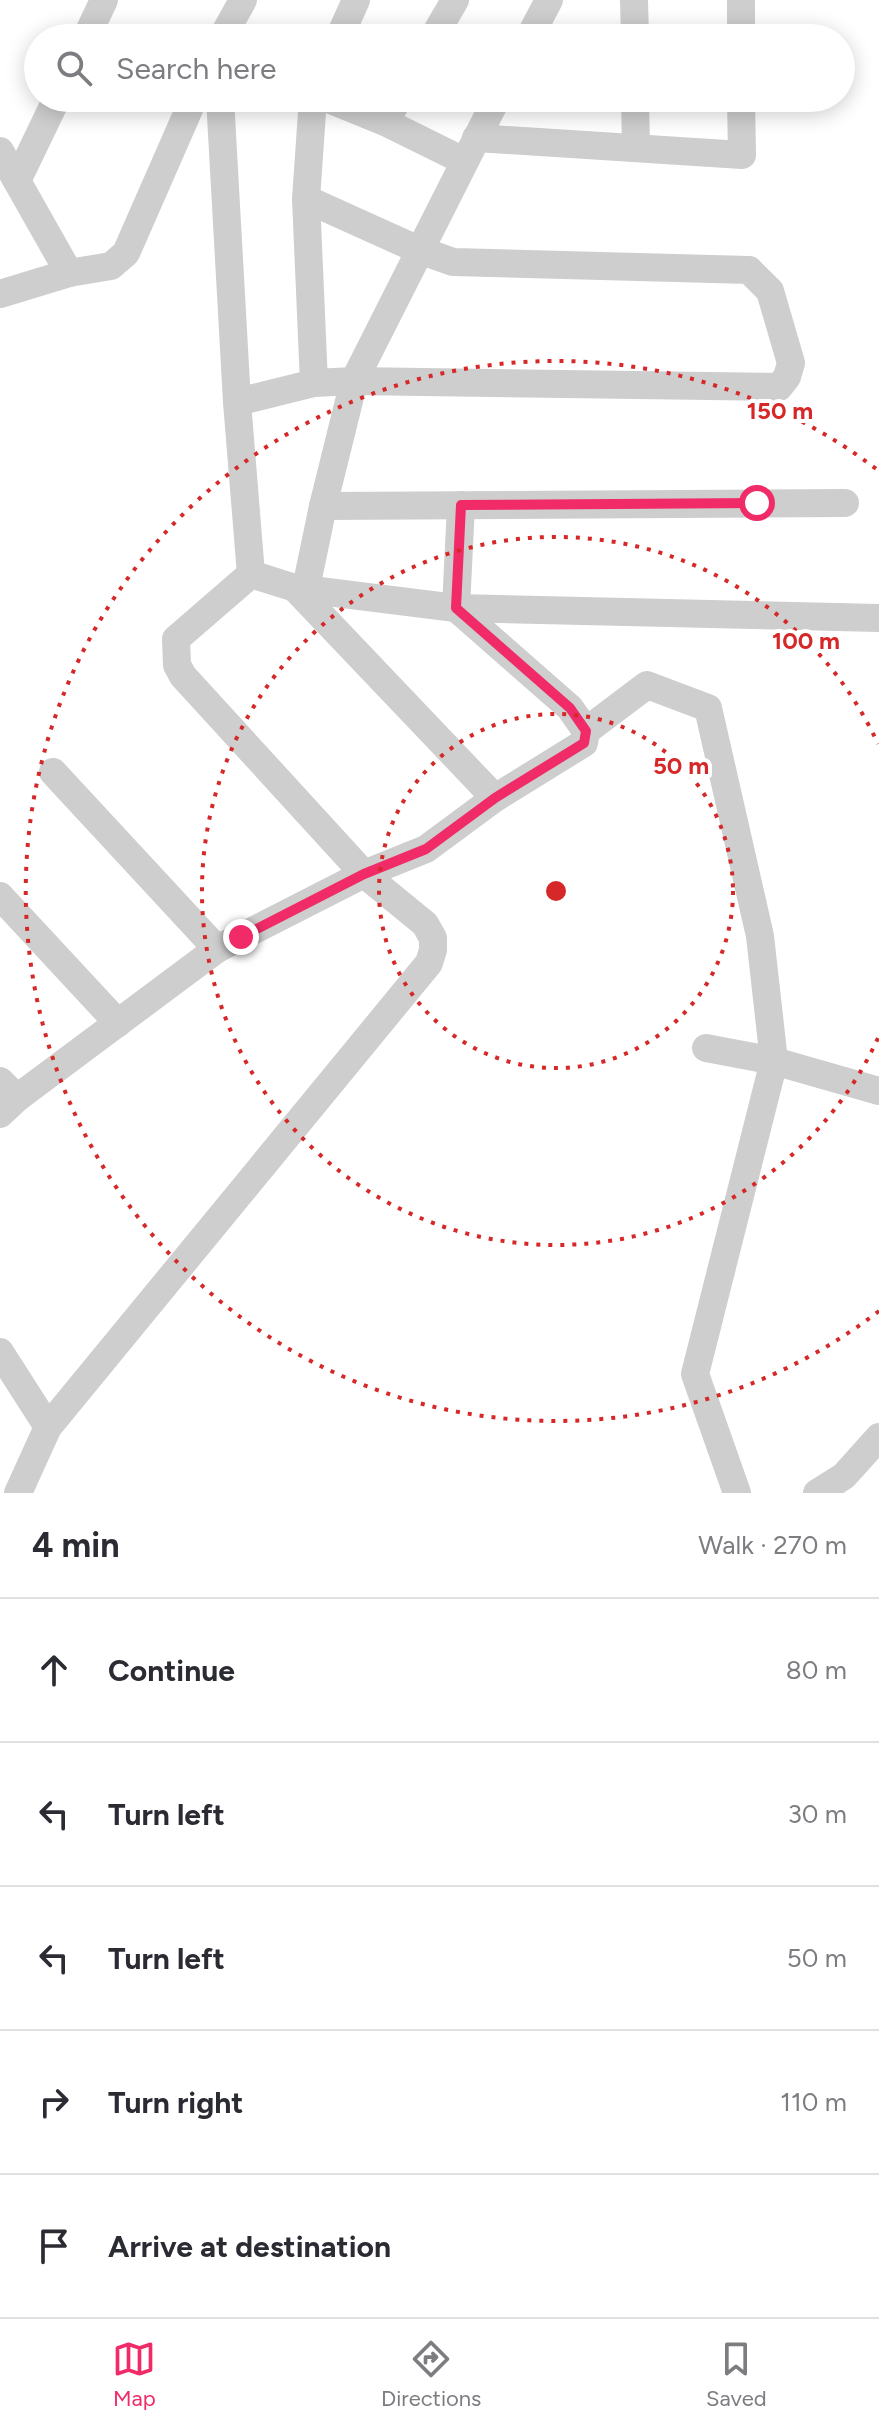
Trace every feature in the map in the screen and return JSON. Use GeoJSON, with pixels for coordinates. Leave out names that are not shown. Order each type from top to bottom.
{"type":"FeatureCollection","features":[{"type":"Feature","properties":{"kind":"street"},"geometry":{"type":"LineString","coordinates":[[93,24],[104,0]]}},
{"type":"Feature","properties":{"kind":"street"},"geometry":{"type":"LineString","coordinates":[[230,24],[243,0]]}},
{"type":"Feature","properties":{"kind":"street"},"geometry":{"type":"LineString","coordinates":[[345,24],[356,0]]}},
{"type":"Feature","properties":{"kind":"street"},"geometry":{"type":"LineString","coordinates":[[441,24],[455,0]]}},
{"type":"Feature","properties":{"kind":"street"},"geometry":{"type":"LineString","coordinates":[[536,24],[549,0]]}},
{"type":"Feature","properties":{"kind":"street"},"geometry":{"type":"LineString","coordinates":[[634,0],[635,24]]}},
{"type":"Feature","properties":{"kind":"street"},"geometry":{"type":"LineString","coordinates":[[741,0],[741,24]]}},
{"type":"Feature","properties":{"kind":"street"},"geometry":{"type":"LineString","coordinates":[[17,181],[50,112]]}},
{"type":"Feature","properties":{"kind":"street"},"geometry":{"type":"LineString","coordinates":[[0,294],[69,273],[111,266],[126,253],[188,112]]}},
{"type":"Feature","properties":{"kind":"street"},"geometry":{"type":"LineString","coordinates":[[221,112],[237,402],[251,574]]}},
{"type":"Feature","properties":{"kind":"street"},"geometry":{"type":"LineString","coordinates":[[312,112],[306,199],[314,383]]}},
{"type":"Feature","properties":{"kind":"street"},"geometry":{"type":"LineString","coordinates":[[396,112],[470,150],[636,148],[742,155],[741,112]]}},
{"type":"Feature","properties":{"kind":"street"},"geometry":{"type":"LineString","coordinates":[[300,588],[354,381],[490,112]]}},
{"type":"Feature","properties":{"kind":"street"},"geometry":{"type":"LineString","coordinates":[[635,112],[636,148]]}},
{"type":"Feature","properties":{"kind":"street"},"geometry":{"type":"LineString","coordinates":[[0,151],[69,273]]}},
{"type":"Feature","properties":{"kind":"street"},"geometry":{"type":"LineString","coordinates":[[237,402],[314,383],[354,381],[779,387],[787,377],[791,363],[770,291],[749,270],[453,262],[306,199]]}},
{"type":"Feature","properties":{"kind":"street"},"geometry":{"type":"LineString","coordinates":[[323,506],[845,503]]}},
{"type":"Feature","properties":{"kind":"street"},"geometry":{"type":"LineString","coordinates":[[456,608],[461,505]]}},
{"type":"Feature","properties":{"kind":"street"},"geometry":{"type":"LineString","coordinates":[[251,574],[300,588],[456,608],[879,618]]}},
{"type":"Feature","properties":{"kind":"street"},"geometry":{"type":"LineString","coordinates":[[18,1493],[48,1427],[429,963],[433,950],[433,938],[425,924],[364,874],[183,676],[177,665],[176,639],[251,574]]}},
{"type":"Feature","properties":{"kind":"street"},"geometry":{"type":"LineString","coordinates":[[300,588],[495,798]]}},
{"type":"Feature","properties":{"kind":"street"},"geometry":{"type":"LineString","coordinates":[[456,608],[570,708],[586,731]]}},
{"type":"Feature","properties":{"kind":"street"},"geometry":{"type":"LineString","coordinates":[[6,1098],[118,1023],[217,949],[364,874],[426,849],[495,798],[584,743],[586,731],[647,685],[708,708],[760,936],[774,1061],[695,1374],[737,1493]]}},
{"type":"Feature","properties":{"kind":"street"},"geometry":{"type":"LineString","coordinates":[[53,772],[217,949]]}},
{"type":"Feature","properties":{"kind":"street"},"geometry":{"type":"LineString","coordinates":[[0,896],[118,1023]]}},
{"type":"Feature","properties":{"kind":"street"},"geometry":{"type":"LineString","coordinates":[[706,1048],[774,1061],[879,1091]]}},
{"type":"Feature","properties":{"kind":"street"},"geometry":{"type":"LineString","coordinates":[[0,1352],[48,1427]]}},
{"type":"Feature","properties":{"kind":"street"},"geometry":{"type":"LineString","coordinates":[[817,1493],[844,1476],[879,1437]]}},
{"type":"Feature","properties":{"kind":"route"},"geometry":{"type":"LineString","coordinates":[[241,937],[364,874],[426,849],[495,798],[584,743],[586,731],[570,708],[456,608],[461,505],[757,503]]}}]}
